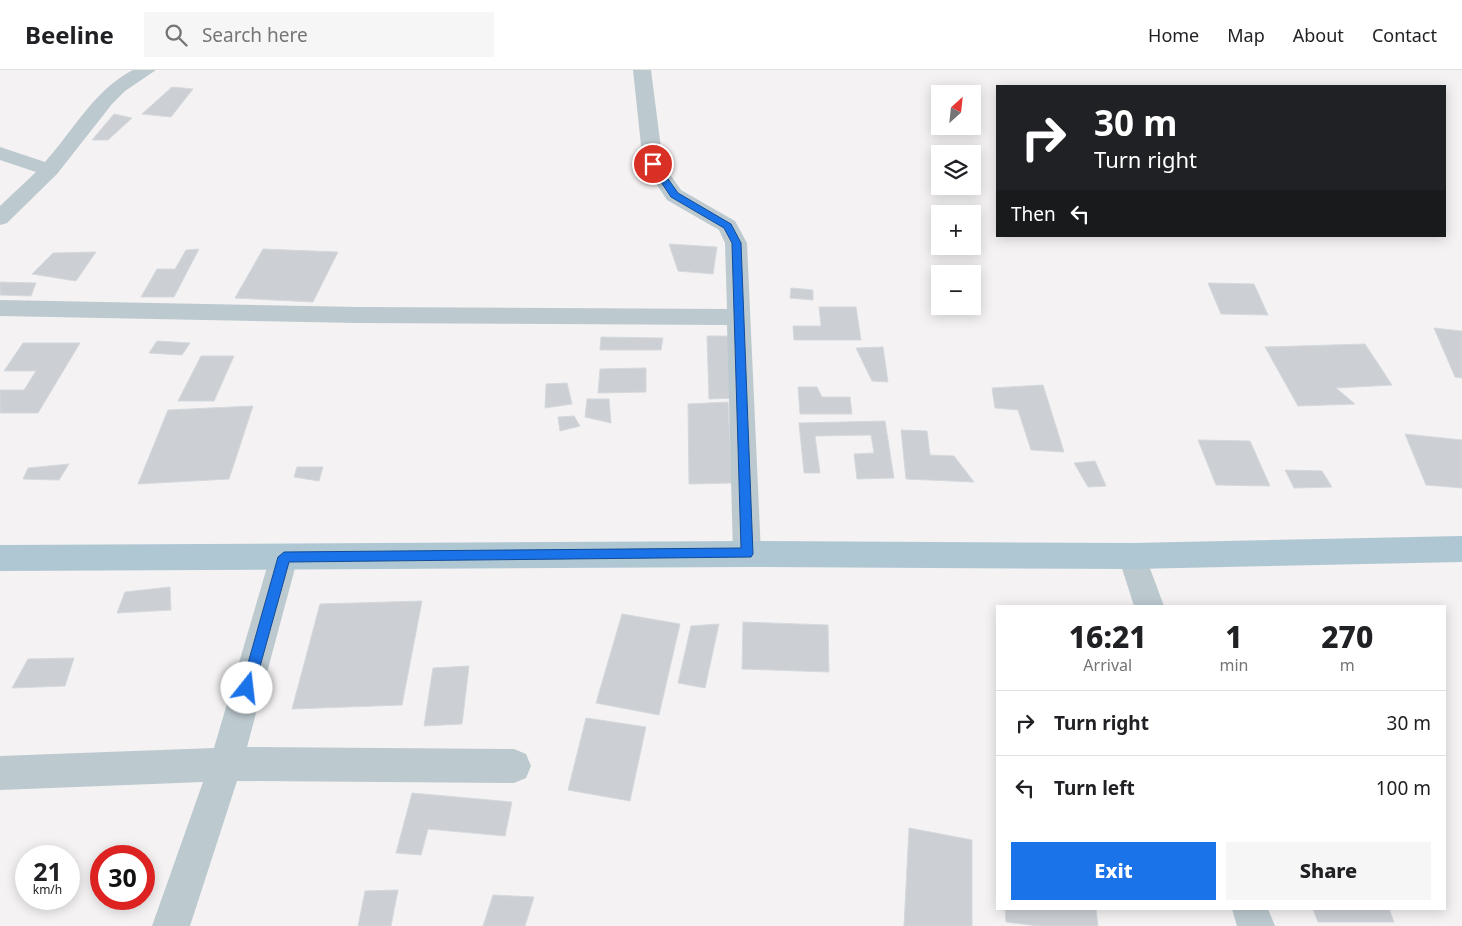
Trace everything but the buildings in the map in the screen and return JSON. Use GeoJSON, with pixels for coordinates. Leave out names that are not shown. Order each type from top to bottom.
{"type":"FeatureCollection","features":[{"type":"Feature","properties":{"kind":"main road"},"geometry":{"type":"LineString","coordinates":[[0,558],[747,554],[1132,556],[1462,549]]}},
{"type":"Feature","properties":{"kind":"street"},"geometry":{"type":"LineString","coordinates":[[0,218],[50,170],[115,90],[136,74],[147,70]]}},
{"type":"Feature","properties":{"kind":"street"},"geometry":{"type":"LineString","coordinates":[[642,70],[653,164],[674,195],[728,226],[736,243],[747,554]]}},
{"type":"Feature","properties":{"kind":"street"},"geometry":{"type":"LineString","coordinates":[[0,153],[50,170]]}},
{"type":"Feature","properties":{"kind":"street"},"geometry":{"type":"LineString","coordinates":[[0,308],[358,316],[740,318]]}},
{"type":"Feature","properties":{"kind":"street"},"geometry":{"type":"LineString","coordinates":[[1132,556],[1149,605]]}},
{"type":"Feature","properties":{"kind":"street"},"geometry":{"type":"LineString","coordinates":[[171,926],[226,764],[284,557]]}},
{"type":"Feature","properties":{"kind":"street"},"geometry":{"type":"LineString","coordinates":[[0,773],[226,764],[514,766]]}},
{"type":"Feature","properties":{"kind":"street"},"geometry":{"type":"LineString","coordinates":[[1250,910],[1256,926]]}},
{"type":"Feature","properties":{"kind":"route"},"geometry":{"type":"LineString","coordinates":[[247,688],[284,557],[747,554],[736,243],[728,226],[674,195],[653,164]]}}]}
